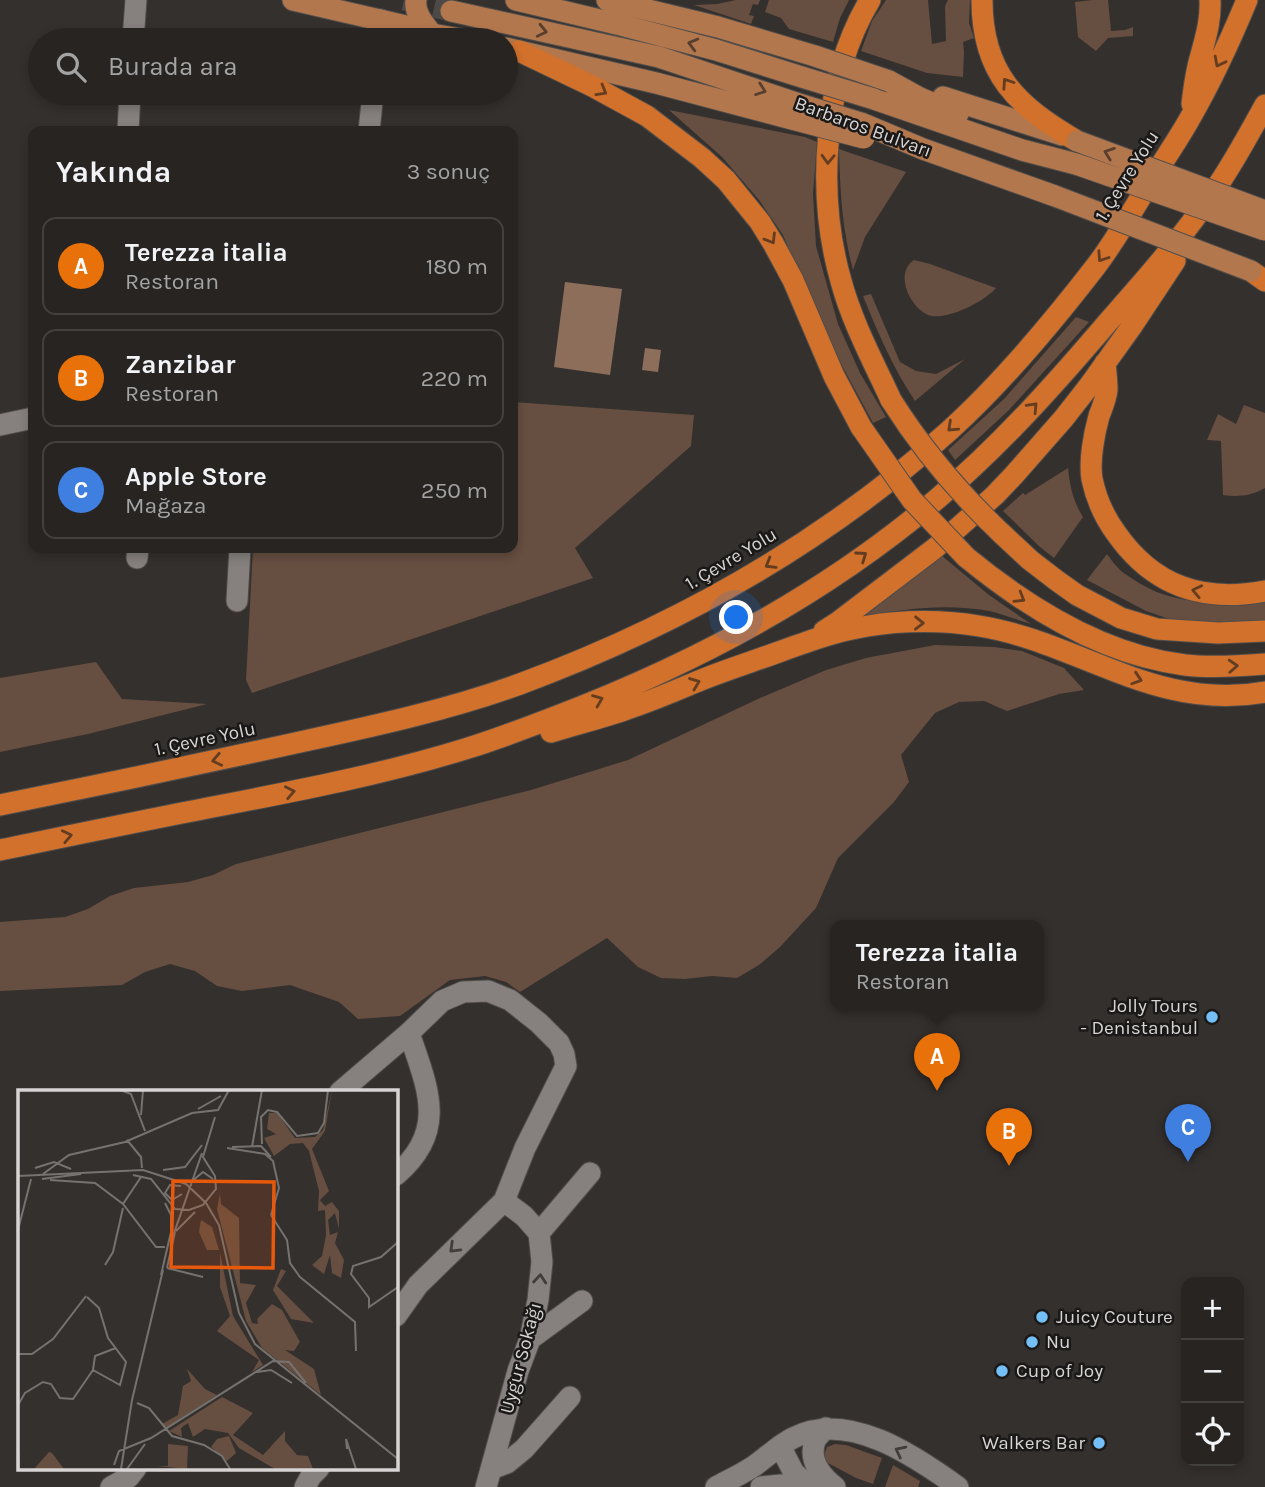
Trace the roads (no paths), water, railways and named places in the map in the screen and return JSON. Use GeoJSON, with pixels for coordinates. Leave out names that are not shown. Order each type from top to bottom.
{"type":"FeatureCollection","features":[{"type":"Feature","properties":{"kind":"highway"},"geometry":{"type":"LineString","coordinates":[[870,0],[850,41],[838,77],[828,147],[827,198],[840,280],[852,314],[891,400],[920,444],[961,494],[1030,560],[1077,595],[1121,618],[1157,629],[1218,633],[1265,631]]}},
{"type":"Feature","properties":{"kind":"highway"},"geometry":{"type":"LineString","coordinates":[[982,0],[982,23],[991,55],[1003,80],[1034,114],[1077,141]]}},
{"type":"Feature","properties":{"kind":"highway"},"geometry":{"type":"LineString","coordinates":[[1190,120],[1195,79],[1208,31],[1210,0]]}},
{"type":"Feature","properties":{"kind":"highway","name":"1. Çevre Yolu"},"geometry":{"type":"LineString","coordinates":[[0,806],[404,719],[520,684],[650,629],[731,587],[785,555],[885,483],[949,430],[996,384],[1037,338],[1099,263],[1190,120],[1247,0]]}},
{"type":"Feature","properties":{"kind":"highway"},"geometry":{"type":"LineString","coordinates":[[518,53],[592,86],[647,116],[726,180],[760,222],[773,243],[793,280],[834,376],[861,427],[912,500],[966,557],[1009,591],[1109,645],[1144,657],[1186,665],[1265,664]]}},
{"type":"Feature","properties":{"kind":"highway"},"geometry":{"type":"LineString","coordinates":[[804,643],[838,622],[934,549],[995,495],[1064,418],[1132,326],[1175,261],[1265,105]]}},
{"type":"Feature","properties":{"kind":"highway"},"geometry":{"type":"LineString","coordinates":[[465,749],[623,690],[719,644],[834,576],[895,533],[939,497],[1024,416],[1145,279],[1214,191]]}},
{"type":"Feature","properties":{"kind":"highway"},"geometry":{"type":"LineString","coordinates":[[1105,363],[1107,391],[1095,433],[1092,479],[1108,522],[1142,565],[1171,583],[1197,592],[1251,594],[1265,591]]}},
{"type":"Feature","properties":{"kind":"highway"},"geometry":{"type":"LineString","coordinates":[[0,850],[351,779],[465,749],[547,733],[627,709],[804,643],[868,626],[902,622],[979,625],[1018,635],[1113,671],[1182,692],[1215,695],[1265,692]]}},
{"type":"Feature","properties":{"kind":"main road"},"geometry":{"type":"LineString","coordinates":[[293,0],[374,28]]}},
{"type":"Feature","properties":{"kind":"main road"},"geometry":{"type":"LineString","coordinates":[[416,0],[417,12],[428,28]]}},
{"type":"Feature","properties":{"kind":"main road","name":"Barbaros Bulvarı"},"geometry":{"type":"LineString","coordinates":[[516,0],[716,50],[874,99],[1022,150],[1076,164],[1265,230]]}},
{"type":"Feature","properties":{"kind":"main road"},"geometry":{"type":"LineString","coordinates":[[607,0],[718,27],[815,56],[1077,141],[1265,211]]}},
{"type":"Feature","properties":{"kind":"main road","name":"Barbaros Bulvarı"},"geometry":{"type":"LineString","coordinates":[[451,10],[659,57],[794,111],[923,149],[1055,196],[1260,276]]}},
{"type":"Feature","properties":{"kind":"main road"},"geometry":{"type":"LineString","coordinates":[[518,51],[794,111]]}},
{"type":"Feature","properties":{"kind":"main road"},"geometry":{"type":"LineString","coordinates":[[888,81],[945,110],[1076,164]]}},
{"type":"Feature","properties":{"kind":"street"},"geometry":{"type":"LineString","coordinates":[[134,28],[136,0]]}},
{"type":"Feature","properties":{"kind":"street"},"geometry":{"type":"LineString","coordinates":[[128,126],[129,105]]}},
{"type":"Feature","properties":{"kind":"street"},"geometry":{"type":"LineString","coordinates":[[370,126],[372,105]]}},
{"type":"Feature","properties":{"kind":"street"},"geometry":{"type":"LineString","coordinates":[[0,425],[28,419]]}},
{"type":"Feature","properties":{"kind":"street"},"geometry":{"type":"LineString","coordinates":[[237,601],[240,553]]}},
{"type":"Feature","properties":{"kind":"street"},"geometry":{"type":"LineString","coordinates":[[341,1090],[409,1033],[442,1001],[463,992],[488,991],[510,1000],[539,1023],[559,1043],[564,1054],[566,1066],[525,1148],[504,1201],[418,1285],[397,1315]]}},
{"type":"Feature","properties":{"kind":"street"},"geometry":{"type":"LineString","coordinates":[[397,1174],[424,1143],[429,1125],[429,1096],[409,1033]]}},
{"type":"Feature","properties":{"kind":"street"},"geometry":{"type":"LineString","coordinates":[[504,1201],[524,1216],[539,1233],[590,1173]]}},
{"type":"Feature","properties":{"kind":"street","name":"Uygur Sokağı"},"geometry":{"type":"LineString","coordinates":[[489,1478],[518,1371],[530,1339],[540,1287],[542,1262],[539,1233]]}},
{"type":"Feature","properties":{"kind":"street"},"geometry":{"type":"LineString","coordinates":[[530,1339],[582,1301]]}},
{"type":"Feature","properties":{"kind":"street"},"geometry":{"type":"LineString","coordinates":[[489,1478],[524,1449],[570,1397]]}},
{"type":"Feature","properties":{"kind":"street"},"geometry":{"type":"LineString","coordinates":[[826,1427],[815,1440],[813,1454],[824,1479],[835,1487]]}},
{"type":"Feature","properties":{"kind":"street"},"geometry":{"type":"LineString","coordinates":[[716,1487],[741,1474],[793,1438],[810,1430],[826,1427],[847,1429],[893,1447],[933,1469],[958,1487]]}},
{"type":"Feature","properties":{"kind":"street"},"geometry":{"type":"LineString","coordinates":[[780,1446],[794,1473],[808,1485]]}},
{"type":"Feature","properties":{"kind":"street"},"geometry":{"type":"LineString","coordinates":[[111,1487],[129,1477],[134,1470]]}},
{"type":"Feature","properties":{"kind":"street"},"geometry":{"type":"LineString","coordinates":[[305,1487],[317,1470]]}},
{"type":"Feature","properties":{"kind":"street"},"geometry":{"type":"LineString","coordinates":[[761,1487],[835,1487]]}},
{"type":"Feature","properties":{"kind":"tunnel"},"geometry":{"type":"LineString","coordinates":[[404,0],[451,11]]}},
{"type":"Feature","properties":{"kind":"place","name":"Jolly Tours - Denistanbul"},"geometry":{"type":"Point","coordinates":[1212,1017]}},
{"type":"Feature","properties":{"kind":"place","name":"Terezza italia"},"geometry":{"type":"Point","coordinates":[937,1091]}},
{"type":"Feature","properties":{"kind":"place","name":"Apple Store"},"geometry":{"type":"Point","coordinates":[1188,1162]}},
{"type":"Feature","properties":{"kind":"place","name":"Zanzibar"},"geometry":{"type":"Point","coordinates":[1009,1166]}},
{"type":"Feature","properties":{"kind":"place","name":"Juicy Couture"},"geometry":{"type":"Point","coordinates":[1042,1317]}},
{"type":"Feature","properties":{"kind":"place","name":"Nu"},"geometry":{"type":"Point","coordinates":[1032,1342]}},
{"type":"Feature","properties":{"kind":"place","name":"Cup of Joy"},"geometry":{"type":"Point","coordinates":[1002,1371]}},
{"type":"Feature","properties":{"kind":"place","name":"Walkers Bar"},"geometry":{"type":"Point","coordinates":[1099,1443]}}]}
